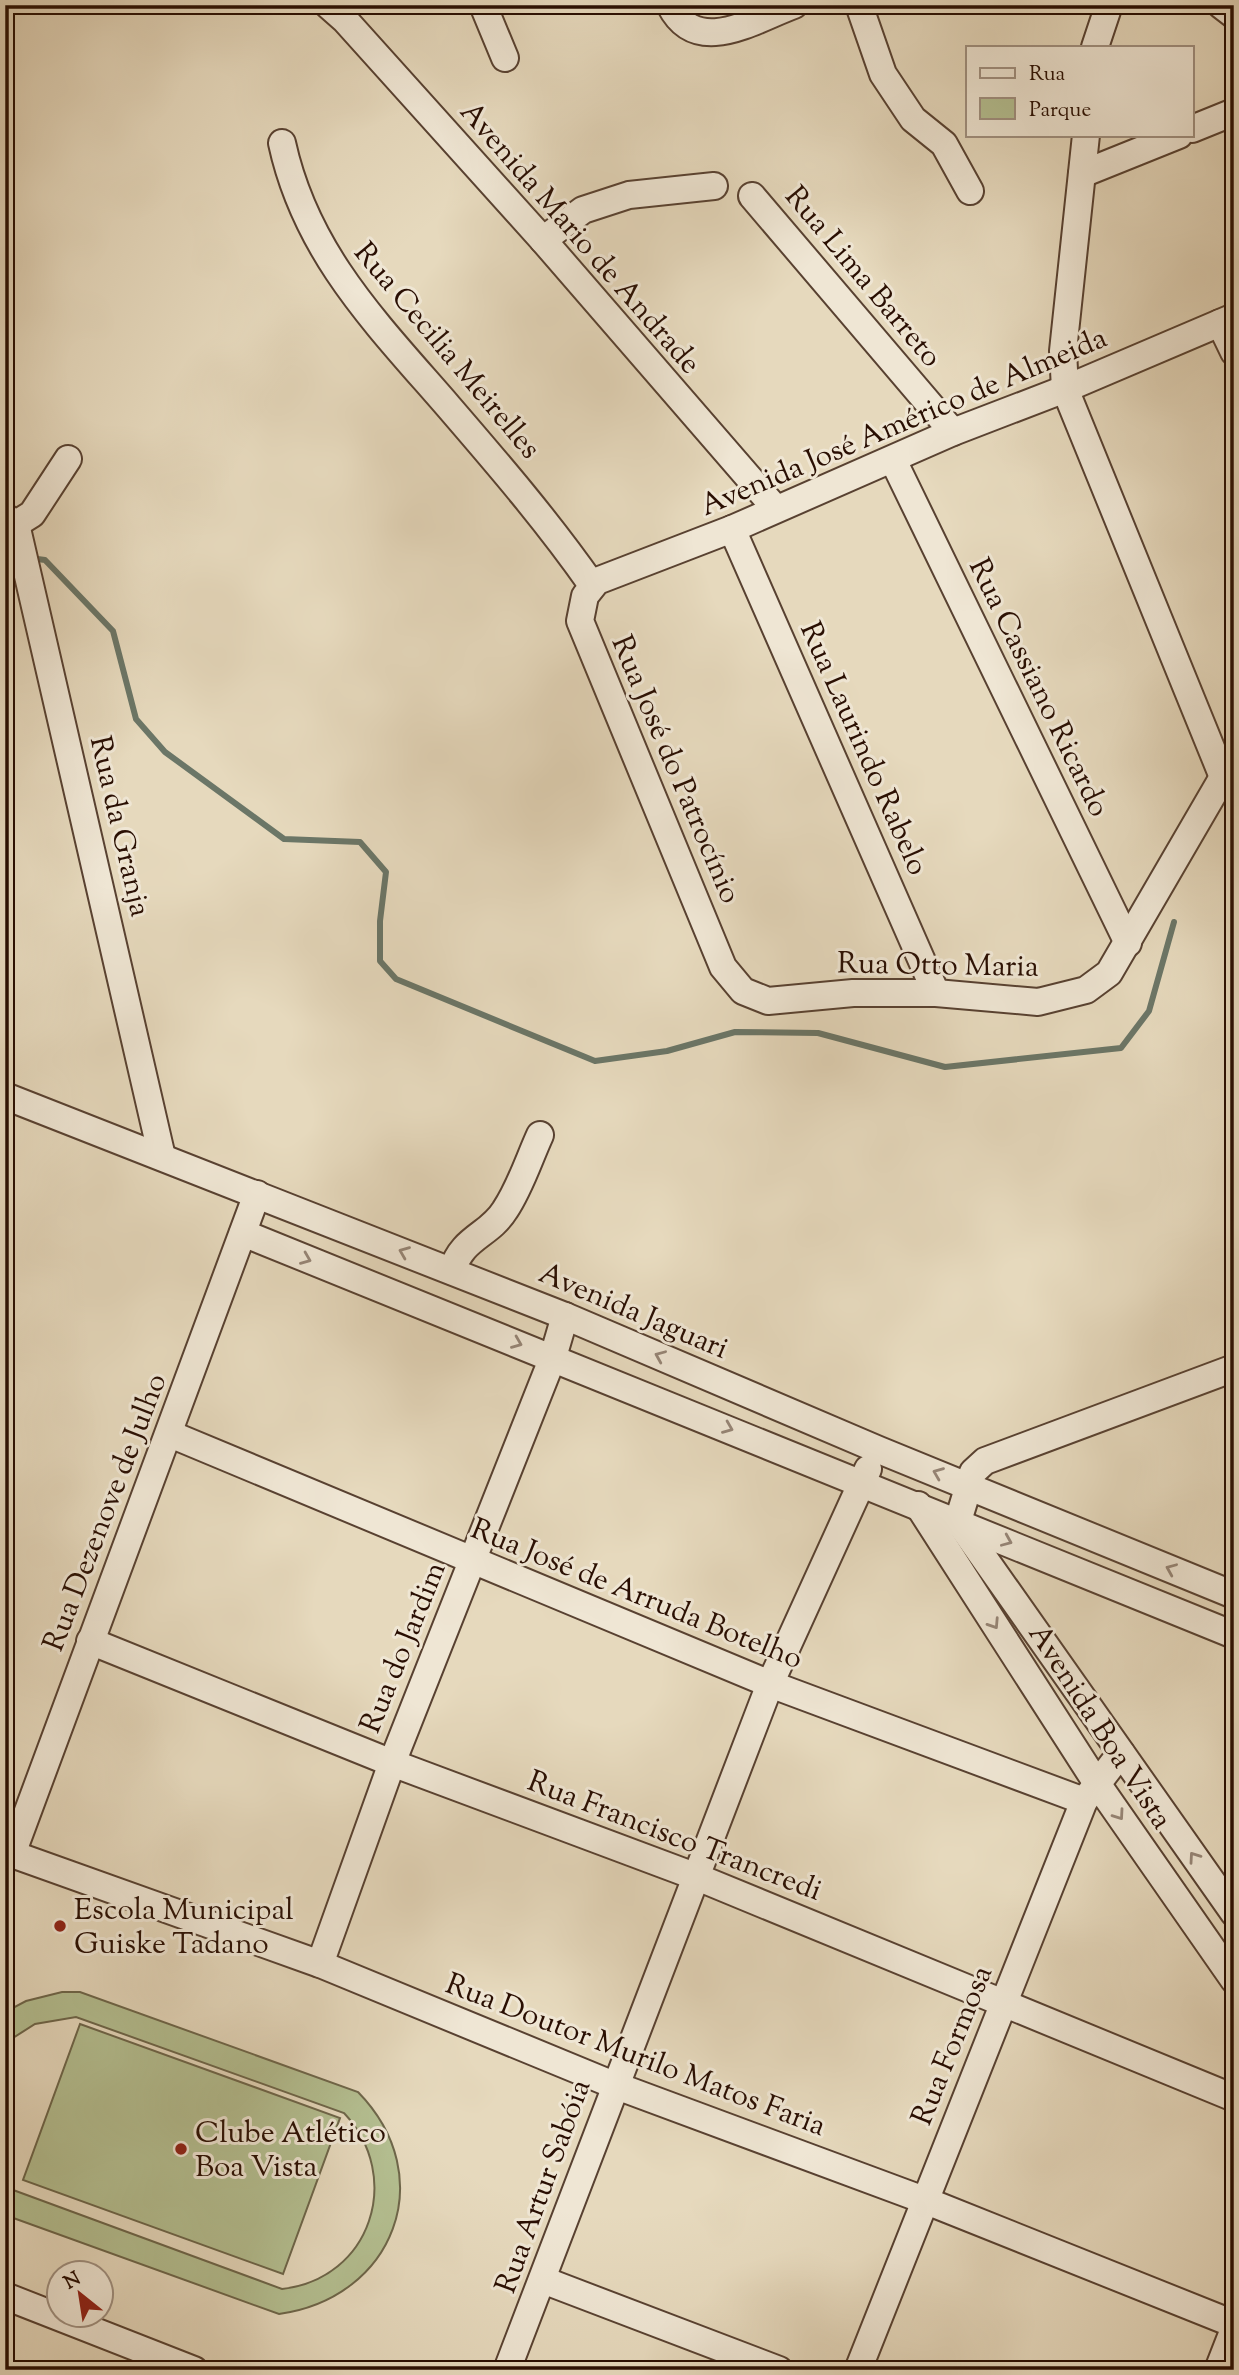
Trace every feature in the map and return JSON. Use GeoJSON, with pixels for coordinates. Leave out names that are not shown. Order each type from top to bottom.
{"type":"FeatureCollection","features":[{"type":"Feature","properties":{"kind":"street"},"geometry":{"type":"LineString","coordinates":[[483,5],[505,58]]}},
{"type":"Feature","properties":{"kind":"street"},"geometry":{"type":"LineString","coordinates":[[670,5],[681,23],[704,35],[722,32],[794,5]]}},
{"type":"Feature","properties":{"kind":"street"},"geometry":{"type":"LineString","coordinates":[[859,5],[883,74],[913,119],[944,144],[970,191]]}},
{"type":"Feature","properties":{"kind":"street"},"geometry":{"type":"LineString","coordinates":[[1096,46],[1109,5]]}},
{"type":"Feature","properties":{"kind":"street"},"geometry":{"type":"LineString","coordinates":[[1221,5],[1234,15]]}},
{"type":"Feature","properties":{"kind":"street","name":"Avenida Mario de Andrade"},"geometry":{"type":"LineString","coordinates":[[340,10],[776,509]]}},
{"type":"Feature","properties":{"kind":"street"},"geometry":{"type":"LineString","coordinates":[[1194,128],[1234,112]]}},
{"type":"Feature","properties":{"kind":"street"},"geometry":{"type":"LineString","coordinates":[[1086,136],[1063,351],[1065,389],[1228,771]]}},
{"type":"Feature","properties":{"kind":"street"},"geometry":{"type":"LineString","coordinates":[[1082,174],[1177,136]]}},
{"type":"Feature","properties":{"kind":"street","name":"Rua Cecilia Meirelles"},"geometry":{"type":"LineString","coordinates":[[282,143],[289,178],[304,218],[327,257],[360,303],[557,535],[594,583]]}},
{"type":"Feature","properties":{"kind":"street"},"geometry":{"type":"LineString","coordinates":[[543,240],[583,210],[629,195],[714,186]]}},
{"type":"Feature","properties":{"kind":"street","name":"Rua Lima Barreto"},"geometry":{"type":"LineString","coordinates":[[752,196],[953,432]]}},
{"type":"Feature","properties":{"kind":"street"},"geometry":{"type":"LineString","coordinates":[[1227,320],[1234,352]]}},
{"type":"Feature","properties":{"kind":"street","name":"Avenida José Américo de Almeida"},"geometry":{"type":"LineString","coordinates":[[594,583],[732,530],[953,432],[1065,389],[1227,320]]}},
{"type":"Feature","properties":{"kind":"street"},"geometry":{"type":"LineString","coordinates":[[13,525],[32,514],[68,459]]}},
{"type":"Feature","properties":{"kind":"street","name":"Rua Cassiano Ricardo"},"geometry":{"type":"LineString","coordinates":[[893,460],[1128,943]]}},
{"type":"Feature","properties":{"kind":"street","name":"Rua da Granja"},"geometry":{"type":"LineString","coordinates":[[13,525],[28,579],[162,1157]]}},
{"type":"Feature","properties":{"kind":"street","name":"Rua Laurindo Rabelo"},"geometry":{"type":"LineString","coordinates":[[732,530],[936,993]]}},
{"type":"Feature","properties":{"kind":"street","name":"Rua José do Patrocínio"},"geometry":{"type":"LineString","coordinates":[[594,583],[582,606],[580,621],[723,967],[733,982]]}},
{"type":"Feature","properties":{"kind":"street","name":"Rua Otto Maria"},"geometry":{"type":"LineString","coordinates":[[733,982],[754,998],[768,1001],[843,993],[936,993],[1038,1002],[1086,990],[1110,973],[1228,771]]}},
{"type":"Feature","properties":{"kind":"street","name":"Avenida Jaguari"},"geometry":{"type":"LineString","coordinates":[[5,1096],[565,1315],[879,1450],[1234,1595]]}},
{"type":"Feature","properties":{"kind":"street"},"geometry":{"type":"LineString","coordinates":[[452,1271],[467,1242],[505,1211],[540,1135]]}},
{"type":"Feature","properties":{"kind":"street","name":"Rua Dezenove de Julho"},"geometry":{"type":"LineString","coordinates":[[8,1855],[170,1434],[257,1194]]}},
{"type":"Feature","properties":{"kind":"street"},"geometry":{"type":"LineString","coordinates":[[243,1233],[1234,1635]]}},
{"type":"Feature","properties":{"kind":"street","name":"Rua do Jardim"},"geometry":{"type":"LineString","coordinates":[[320,1964],[392,1763],[553,1357],[565,1315]]}},
{"type":"Feature","properties":{"kind":"street"},"geometry":{"type":"LineString","coordinates":[[958,1521],[973,1472],[992,1457],[1234,1368]]}},
{"type":"Feature","properties":{"kind":"street","name":"Rua José de Arruda Botelho"},"geometry":{"type":"LineString","coordinates":[[170,1434],[769,1684],[1090,1791]]}},
{"type":"Feature","properties":{"kind":"street","name":"Rua Artur Sabóia"},"geometry":{"type":"LineString","coordinates":[[507,2370],[769,1684],[861,1482],[879,1450]]}},
{"type":"Feature","properties":{"kind":"street","name":"Avenida Boa Vista"},"geometry":{"type":"LineString","coordinates":[[918,1505],[1090,1791],[1234,1980]]}},
{"type":"Feature","properties":{"kind":"street","name":"Avenida Boa Vista"},"geometry":{"type":"LineString","coordinates":[[958,1521],[1234,1913]]}},
{"type":"Feature","properties":{"kind":"street","name":"Rua Francisco Trancredi"},"geometry":{"type":"LineString","coordinates":[[90,1640],[392,1763],[697,1877],[1004,2001],[1234,2098]]}},
{"type":"Feature","properties":{"kind":"street","name":"Rua Formosa"},"geometry":{"type":"LineString","coordinates":[[858,2370],[1090,1791],[1121,1753]]}},
{"type":"Feature","properties":{"kind":"street","name":"Rua Doutor Murilo Matos Faria"},"geometry":{"type":"LineString","coordinates":[[8,1855],[320,1964],[614,2085],[925,2200],[1234,2326]]}},
{"type":"Feature","properties":{"kind":"street"},"geometry":{"type":"LineString","coordinates":[[543,2280],[779,2370]]}},
{"type":"Feature","properties":{"kind":"street"},"geometry":{"type":"LineString","coordinates":[[5,2296],[194,2370]]}},
{"type":"Feature","properties":{"kind":"street"},"geometry":{"type":"LineString","coordinates":[[1217,2370],[1234,2326]]}},
{"type":"Feature","properties":{"kind":"green space"},"geometry":{"type":"Polygon","coordinates":[[[62,1992],[80,1992],[358,2092],[383,2125],[397,2160],[400,2195],[393,2229],[376,2259],[352,2285],[319,2303],[279,2314],[5,2215],[5,2187],[282,2289],[313,2281],[338,2266],[357,2246],[369,2221],[374,2194],[372,2166],[362,2139],[344,2113],[76,2017],[35,2024],[5,2043],[5,2012],[26,2001],[62,1992]]]}},
{"type":"Feature","properties":{"kind":"green space","name":"Clube Atlético Boa Vista"},"geometry":{"type":"Polygon","coordinates":[[[80,2024],[340,2118],[283,2274],[23,2180],[80,2024]]]}},
{"type":"Feature","properties":{"kind":"waterway"},"geometry":{"type":"LineString","coordinates":[[30,558],[45,560],[113,631],[136,719],[165,752],[284,839],[360,842],[386,872],[380,921],[380,961],[396,979],[595,1061],[667,1051],[735,1032],[818,1033],[945,1067],[1121,1048],[1149,1011],[1174,922]]}},
{"type":"Feature","properties":{"kind":"place","name":"Escola Municipal Guiske Tadano"},"geometry":{"type":"Point","coordinates":[60,1926]}},
{"type":"Feature","properties":{"kind":"place","name":"Clube Atlético Boa Vista"},"geometry":{"type":"Point","coordinates":[181,2149]}}]}
